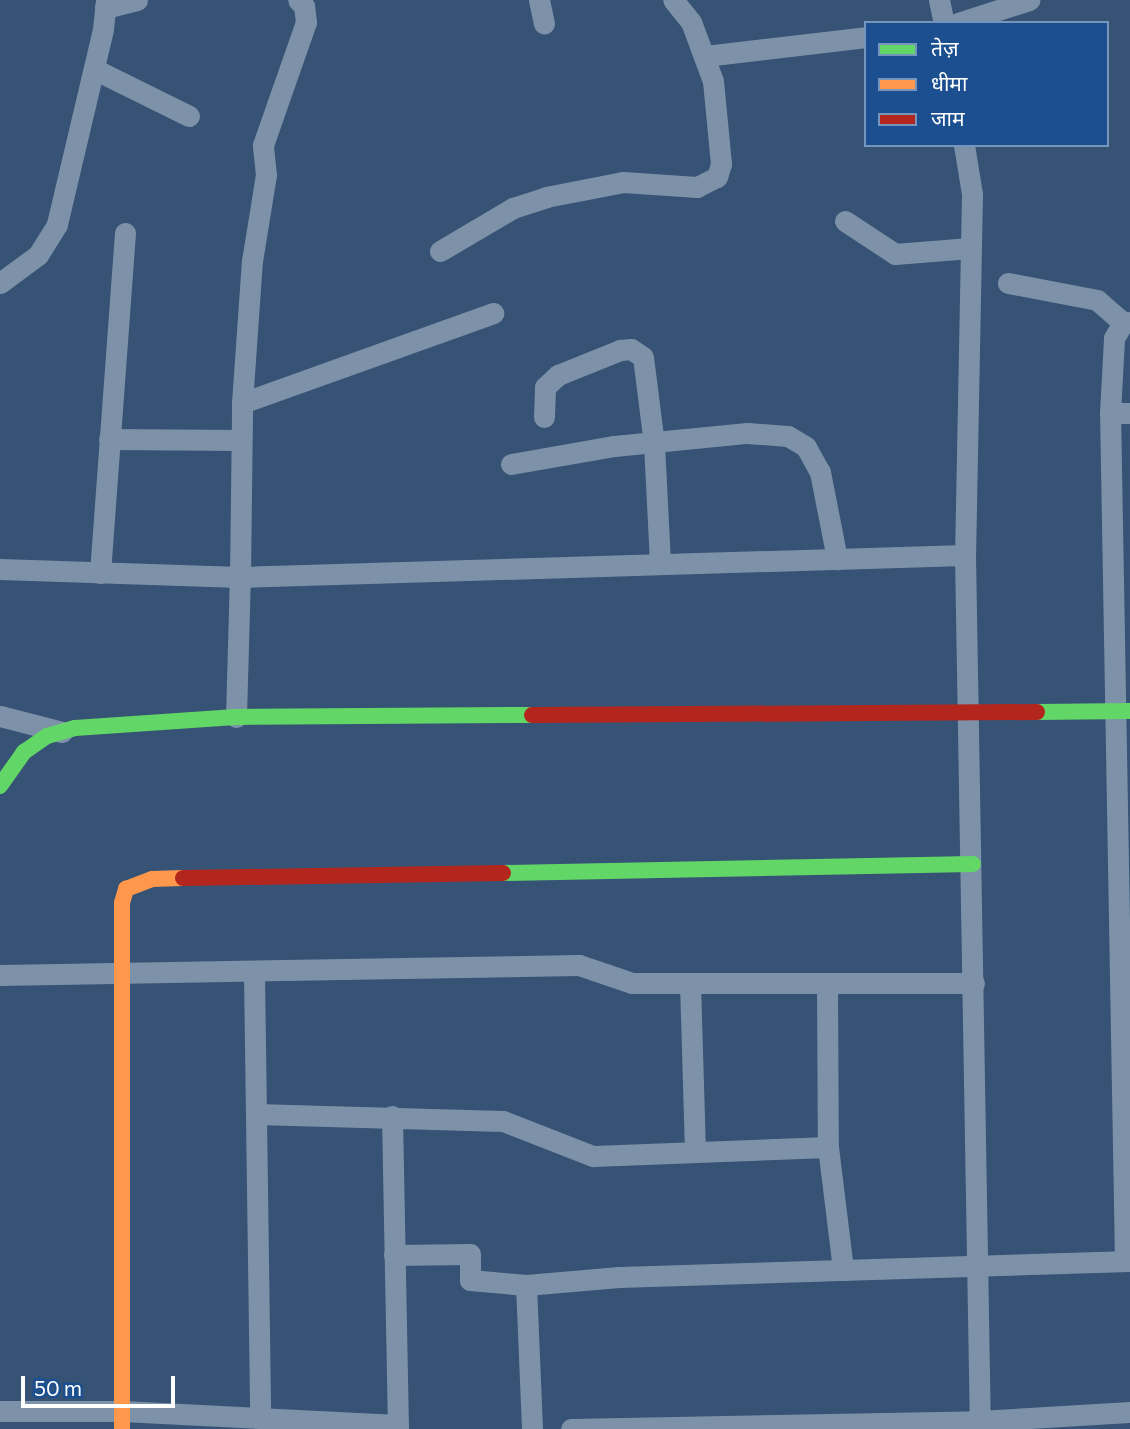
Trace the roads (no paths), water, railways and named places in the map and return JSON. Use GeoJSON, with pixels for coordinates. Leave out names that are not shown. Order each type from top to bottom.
{"type":"FeatureCollection","features":[{"type":"Feature","properties":{"kind":"street"},"geometry":{"type":"LineString","coordinates":[[0,283],[37,255],[57,224],[94,69],[105,4],[136,0]]}},
{"type":"Feature","properties":{"kind":"street"},"geometry":{"type":"LineString","coordinates":[[236,717],[242,403],[252,261],[266,175],[264,138],[306,22],[304,6],[298,0]]}},
{"type":"Feature","properties":{"kind":"street"},"geometry":{"type":"LineString","coordinates":[[539,0],[544,23]]}},
{"type":"Feature","properties":{"kind":"street"},"geometry":{"type":"LineString","coordinates":[[440,251],[513,208],[547,197],[623,182],[697,187],[712,182],[721,164],[713,81],[691,22],[673,0]]}},
{"type":"Feature","properties":{"kind":"street"},"geometry":{"type":"LineString","coordinates":[[939,0],[944,21]]}},
{"type":"Feature","properties":{"kind":"street"},"geometry":{"type":"LineString","coordinates":[[964,21],[1029,0]]}},
{"type":"Feature","properties":{"kind":"street"},"geometry":{"type":"LineString","coordinates":[[705,56],[864,37]]}},
{"type":"Feature","properties":{"kind":"street"},"geometry":{"type":"LineString","coordinates":[[94,69],[189,116]]}},
{"type":"Feature","properties":{"kind":"street"},"geometry":{"type":"LineString","coordinates":[[964,147],[972,194],[965,555],[971,712],[980,1425]]}},
{"type":"Feature","properties":{"kind":"street"},"geometry":{"type":"LineString","coordinates":[[845,220],[895,254],[970,248]]}},
{"type":"Feature","properties":{"kind":"street"},"geometry":{"type":"LineString","coordinates":[[100,573],[125,233]]}},
{"type":"Feature","properties":{"kind":"street"},"geometry":{"type":"LineString","coordinates":[[394,1255],[470,1254],[470,1280],[526,1285],[619,1277],[1128,1261],[1120,413],[1114,338],[1127,323],[1097,300],[1008,284]]}},
{"type":"Feature","properties":{"kind":"street"},"geometry":{"type":"LineString","coordinates":[[242,403],[493,313]]}},
{"type":"Feature","properties":{"kind":"street"},"geometry":{"type":"LineString","coordinates":[[544,417],[544,393],[550,381],[603,356],[631,349],[643,357],[647,371],[654,444],[660,564]]}},
{"type":"Feature","properties":{"kind":"street"},"geometry":{"type":"LineString","coordinates":[[511,464],[747,433],[788,436],[806,447],[820,472],[837,559]]}},
{"type":"Feature","properties":{"kind":"street"},"geometry":{"type":"LineString","coordinates":[[109,439],[241,440]]}},
{"type":"Feature","properties":{"kind":"street"},"geometry":{"type":"LineString","coordinates":[[0,569],[240,577],[965,555]]}},
{"type":"Feature","properties":{"kind":"street"},"geometry":{"type":"LineString","coordinates":[[0,716],[62,732],[236,717],[1123,711]]}},
{"type":"Feature","properties":{"kind":"street"},"geometry":{"type":"LineString","coordinates":[[0,786],[24,752],[62,732]]}},
{"type":"Feature","properties":{"kind":"street"},"geometry":{"type":"LineString","coordinates":[[122,1420],[122,973],[126,888],[152,879],[973,864]]}},
{"type":"Feature","properties":{"kind":"street"},"geometry":{"type":"LineString","coordinates":[[0,975],[254,973],[579,965],[632,983],[974,983]]}},
{"type":"Feature","properties":{"kind":"street"},"geometry":{"type":"LineString","coordinates":[[254,973],[260,1418]]}},
{"type":"Feature","properties":{"kind":"street"},"geometry":{"type":"LineString","coordinates":[[690,983],[695,1152]]}},
{"type":"Feature","properties":{"kind":"street"},"geometry":{"type":"LineString","coordinates":[[827,983],[828,1147],[844,1270]]}},
{"type":"Feature","properties":{"kind":"street"},"geometry":{"type":"LineString","coordinates":[[256,1114],[391,1116],[518,1124],[571,1150],[593,1156],[828,1147]]}},
{"type":"Feature","properties":{"kind":"street"},"geometry":{"type":"LineString","coordinates":[[0,1411],[122,1420],[260,1418],[398,1427],[391,1116]]}},
{"type":"Feature","properties":{"kind":"street"},"geometry":{"type":"LineString","coordinates":[[526,1285],[532,1429]]}},
{"type":"Feature","properties":{"kind":"street"},"geometry":{"type":"LineString","coordinates":[[571,1429],[980,1425],[1130,1412]]}}]}
